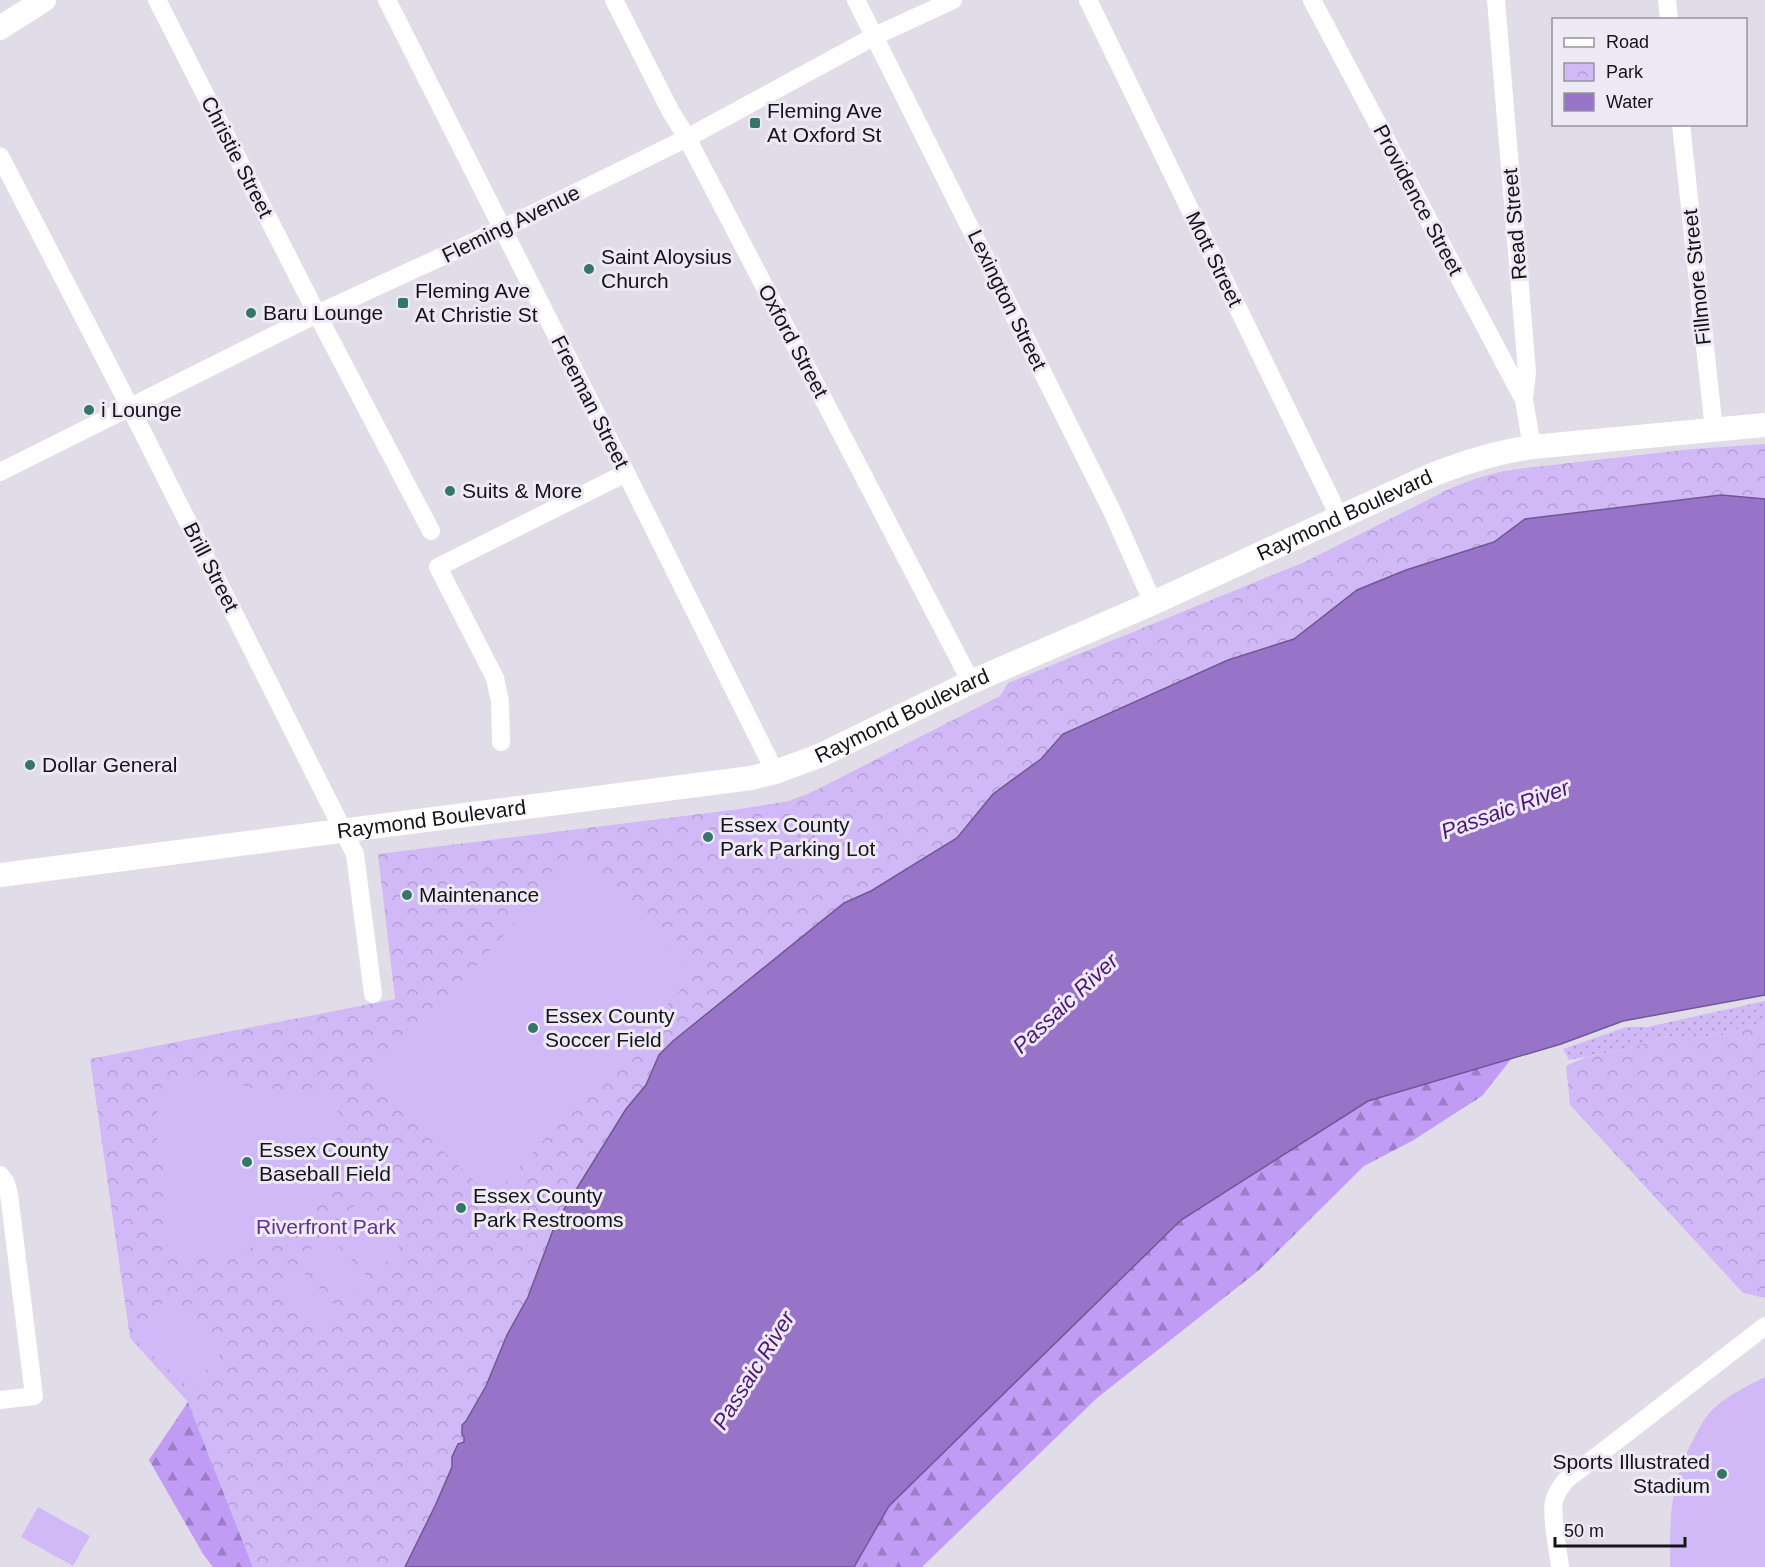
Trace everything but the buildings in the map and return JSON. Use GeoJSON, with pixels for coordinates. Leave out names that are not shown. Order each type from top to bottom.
{"type":"FeatureCollection","features":[{"type":"Feature","properties":{"kind":"main road"},"geometry":{"type":"LineString","coordinates":[[0,27],[44,0]]}},
{"type":"Feature","properties":{"kind":"main road","name":"Raymond Boulevard"},"geometry":{"type":"LineString","coordinates":[[0,875],[734,781],[775,772],[819,756],[971,682],[1153,603],[1465,462],[1499,452],[1532,447],[1765,425]]}},
{"type":"Feature","properties":{"kind":"street","name":"Christie Street"},"geometry":{"type":"LineString","coordinates":[[157,0],[317,314],[431,531]]}},
{"type":"Feature","properties":{"kind":"street","name":"Freeman Street"},"geometry":{"type":"LineString","coordinates":[[387,0],[775,772]]}},
{"type":"Feature","properties":{"kind":"street","name":"Oxford Street"},"geometry":{"type":"LineString","coordinates":[[614,0],[971,682]]}},
{"type":"Feature","properties":{"kind":"street","name":"Lexington Street"},"geometry":{"type":"LineString","coordinates":[[856,0],[1113,513],[1153,603]]}},
{"type":"Feature","properties":{"kind":"street","name":"Fleming Avenue"},"geometry":{"type":"LineString","coordinates":[[0,472],[317,314],[502,229],[687,138],[875,36],[953,0]]}},
{"type":"Feature","properties":{"kind":"street","name":"Mott Street"},"geometry":{"type":"LineString","coordinates":[[1088,0],[1340,518]]}},
{"type":"Feature","properties":{"kind":"street","name":"Providence Street"},"geometry":{"type":"LineString","coordinates":[[1312,0],[1524,400]]}},
{"type":"Feature","properties":{"kind":"street","name":"Read Street"},"geometry":{"type":"LineString","coordinates":[[1496,0],[1527,371],[1524,400],[1532,447]]}},
{"type":"Feature","properties":{"kind":"street"},"geometry":{"type":"LineString","coordinates":[[1667,0],[1669,18]]}},
{"type":"Feature","properties":{"kind":"street","name":"Fillmore Street"},"geometry":{"type":"LineString","coordinates":[[1681,126],[1714,430]]}},
{"type":"Feature","properties":{"kind":"street","name":"Brill Street"},"geometry":{"type":"LineString","coordinates":[[0,156],[130,407],[354,854],[373,994]]}},
{"type":"Feature","properties":{"kind":"street"},"geometry":{"type":"LineString","coordinates":[[501,742],[501,701],[495,678],[438,567],[626,473]]}},
{"type":"Feature","properties":{"kind":"street"},"geometry":{"type":"LineString","coordinates":[[0,1175],[6,1183],[9,1194],[34,1396],[0,1400]]}},
{"type":"Feature","properties":{"kind":"street"},"geometry":{"type":"LineString","coordinates":[[1560,1567],[1553,1510],[1555,1499],[1566,1480],[1765,1326]]}},
{"type":"Feature","properties":{"kind":"green space","name":"Riverfront Park"},"geometry":{"type":"Polygon","coordinates":[[[1765,444],[1765,499],[1721,495],[1525,519],[1494,542],[1406,570],[1357,590],[1294,639],[1228,660],[1063,734],[1041,759],[993,794],[957,838],[871,891],[844,903],[673,1041],[659,1055],[646,1085],[626,1109],[556,1222],[528,1297],[507,1335],[486,1386],[462,1425],[464,1442],[452,1457],[452,1467],[405,1567],[253,1567],[188,1402],[130,1338],[90,1059],[395,999],[378,854],[789,801],[812,792],[1000,696],[1008,683],[1307,561],[1449,489],[1477,478],[1526,468],[1692,449],[1765,444]]]}},
{"type":"Feature","properties":{"kind":"green space"},"geometry":{"type":"Polygon","coordinates":[[[810,827],[822,850],[810,865],[796,834],[810,827]]]}},
{"type":"Feature","properties":{"kind":"green space","name":"Essex County Soccer Field"},"geometry":{"type":"Polygon","coordinates":[[[573,860],[696,973],[492,1197],[369,1082],[573,860]]]}},
{"type":"Feature","properties":{"kind":"green space"},"geometry":{"type":"Polygon","coordinates":[[[1765,1001],[1765,1023],[1683,1042],[1667,1036],[1627,1049],[1569,1060],[1563,1049],[1626,1027],[1647,1027],[1765,1001]]]}},
{"type":"Feature","properties":{"kind":"green space"},"geometry":{"type":"Polygon","coordinates":[[[1765,1023],[1765,1298],[1743,1293],[1570,1105],[1566,1066],[1586,1057],[1627,1049],[1667,1036],[1683,1042],[1765,1023]]]}},
{"type":"Feature","properties":{"kind":"green space"},"geometry":{"type":"Polygon","coordinates":[[[1512,1058],[1482,1096],[1412,1141],[1364,1166],[1258,1271],[1097,1398],[922,1567],[854,1567],[889,1506],[1182,1219],[1368,1101],[1512,1058]]]}},
{"type":"Feature","properties":{"kind":"green space","name":"Essex County Baseball Field"},"geometry":{"type":"Polygon","coordinates":[[[185,1078],[216,1079],[252,1088],[336,1091],[338,1132],[331,1163],[318,1190],[300,1214],[277,1233],[252,1247],[223,1256],[193,1259],[162,1255],[165,1170],[157,1139],[158,1101],[165,1083],[185,1078]]]}},
{"type":"Feature","properties":{"kind":"green space"},"geometry":{"type":"Polygon","coordinates":[[[356,1204],[400,1248],[379,1269],[336,1224],[356,1204]]]}},
{"type":"Feature","properties":{"kind":"green space"},"geometry":{"type":"Polygon","coordinates":[[[326,1234],[370,1279],[349,1299],[305,1255],[326,1234]]]}},
{"type":"Feature","properties":{"kind":"green space"},"geometry":{"type":"Polygon","coordinates":[[[296,1265],[340,1310],[319,1330],[275,1285],[296,1265]]]}},
{"type":"Feature","properties":{"kind":"green space"},"geometry":{"type":"Polygon","coordinates":[[[163,1302],[221,1353],[190,1388],[132,1337],[163,1302]]]}},
{"type":"Feature","properties":{"kind":"green space","name":"Sports Illustrated Stadium"},"geometry":{"type":"Polygon","coordinates":[[[1765,1377],[1765,1567],[1670,1567],[1672,1502],[1679,1472],[1693,1440],[1713,1409],[1731,1395],[1765,1377]]]}},
{"type":"Feature","properties":{"kind":"green space"},"geometry":{"type":"Polygon","coordinates":[[[188,1402],[253,1567],[213,1567],[203,1554],[149,1460],[188,1402]]]}},
{"type":"Feature","properties":{"kind":"green space"},"geometry":{"type":"Polygon","coordinates":[[[38,1507],[90,1536],[73,1566],[21,1537],[38,1507]]]}},
{"type":"Feature","properties":{"kind":"water","name":"Passaic River"},"geometry":{"type":"Polygon","coordinates":[[[1721,495],[1765,499],[1765,995],[1623,1021],[1561,1044],[1368,1101],[1181,1220],[889,1506],[854,1567],[405,1567],[452,1467],[452,1457],[458,1444],[464,1442],[462,1425],[486,1386],[507,1335],[528,1297],[556,1222],[626,1109],[646,1085],[659,1055],[673,1041],[844,903],[871,891],[957,838],[993,794],[1041,759],[1063,734],[1228,660],[1294,639],[1357,590],[1406,570],[1494,542],[1525,519],[1721,495]]]}},
{"type":"Feature","properties":{"kind":"place","name":"Fleming Ave At Oxford St"},"geometry":{"type":"Point","coordinates":[755,123]}},
{"type":"Feature","properties":{"kind":"place","name":"Saint Aloysius Church"},"geometry":{"type":"Point","coordinates":[589,269]}},
{"type":"Feature","properties":{"kind":"place","name":"Fleming Ave At Christie St"},"geometry":{"type":"Point","coordinates":[403,303]}},
{"type":"Feature","properties":{"kind":"place","name":"Baru Lounge"},"geometry":{"type":"Point","coordinates":[251,313]}},
{"type":"Feature","properties":{"kind":"place","name":"i Lounge"},"geometry":{"type":"Point","coordinates":[89,410]}},
{"type":"Feature","properties":{"kind":"place","name":"Suits & More"},"geometry":{"type":"Point","coordinates":[450,491]}},
{"type":"Feature","properties":{"kind":"place","name":"Dollar General"},"geometry":{"type":"Point","coordinates":[30,765]}},
{"type":"Feature","properties":{"kind":"place","name":"Essex County Park Parking Lot"},"geometry":{"type":"Point","coordinates":[708,837]}},
{"type":"Feature","properties":{"kind":"place","name":"Maintenance"},"geometry":{"type":"Point","coordinates":[407,895]}},
{"type":"Feature","properties":{"kind":"place","name":"Essex County Soccer Field"},"geometry":{"type":"Point","coordinates":[533,1028]}},
{"type":"Feature","properties":{"kind":"place","name":"Essex County Baseball Field"},"geometry":{"type":"Point","coordinates":[247,1162]}},
{"type":"Feature","properties":{"kind":"place","name":"Essex County Park Restrooms"},"geometry":{"type":"Point","coordinates":[461,1208]}},
{"type":"Feature","properties":{"kind":"place","name":"Sports Illustrated Stadium"},"geometry":{"type":"Point","coordinates":[1722,1474]}}]}
